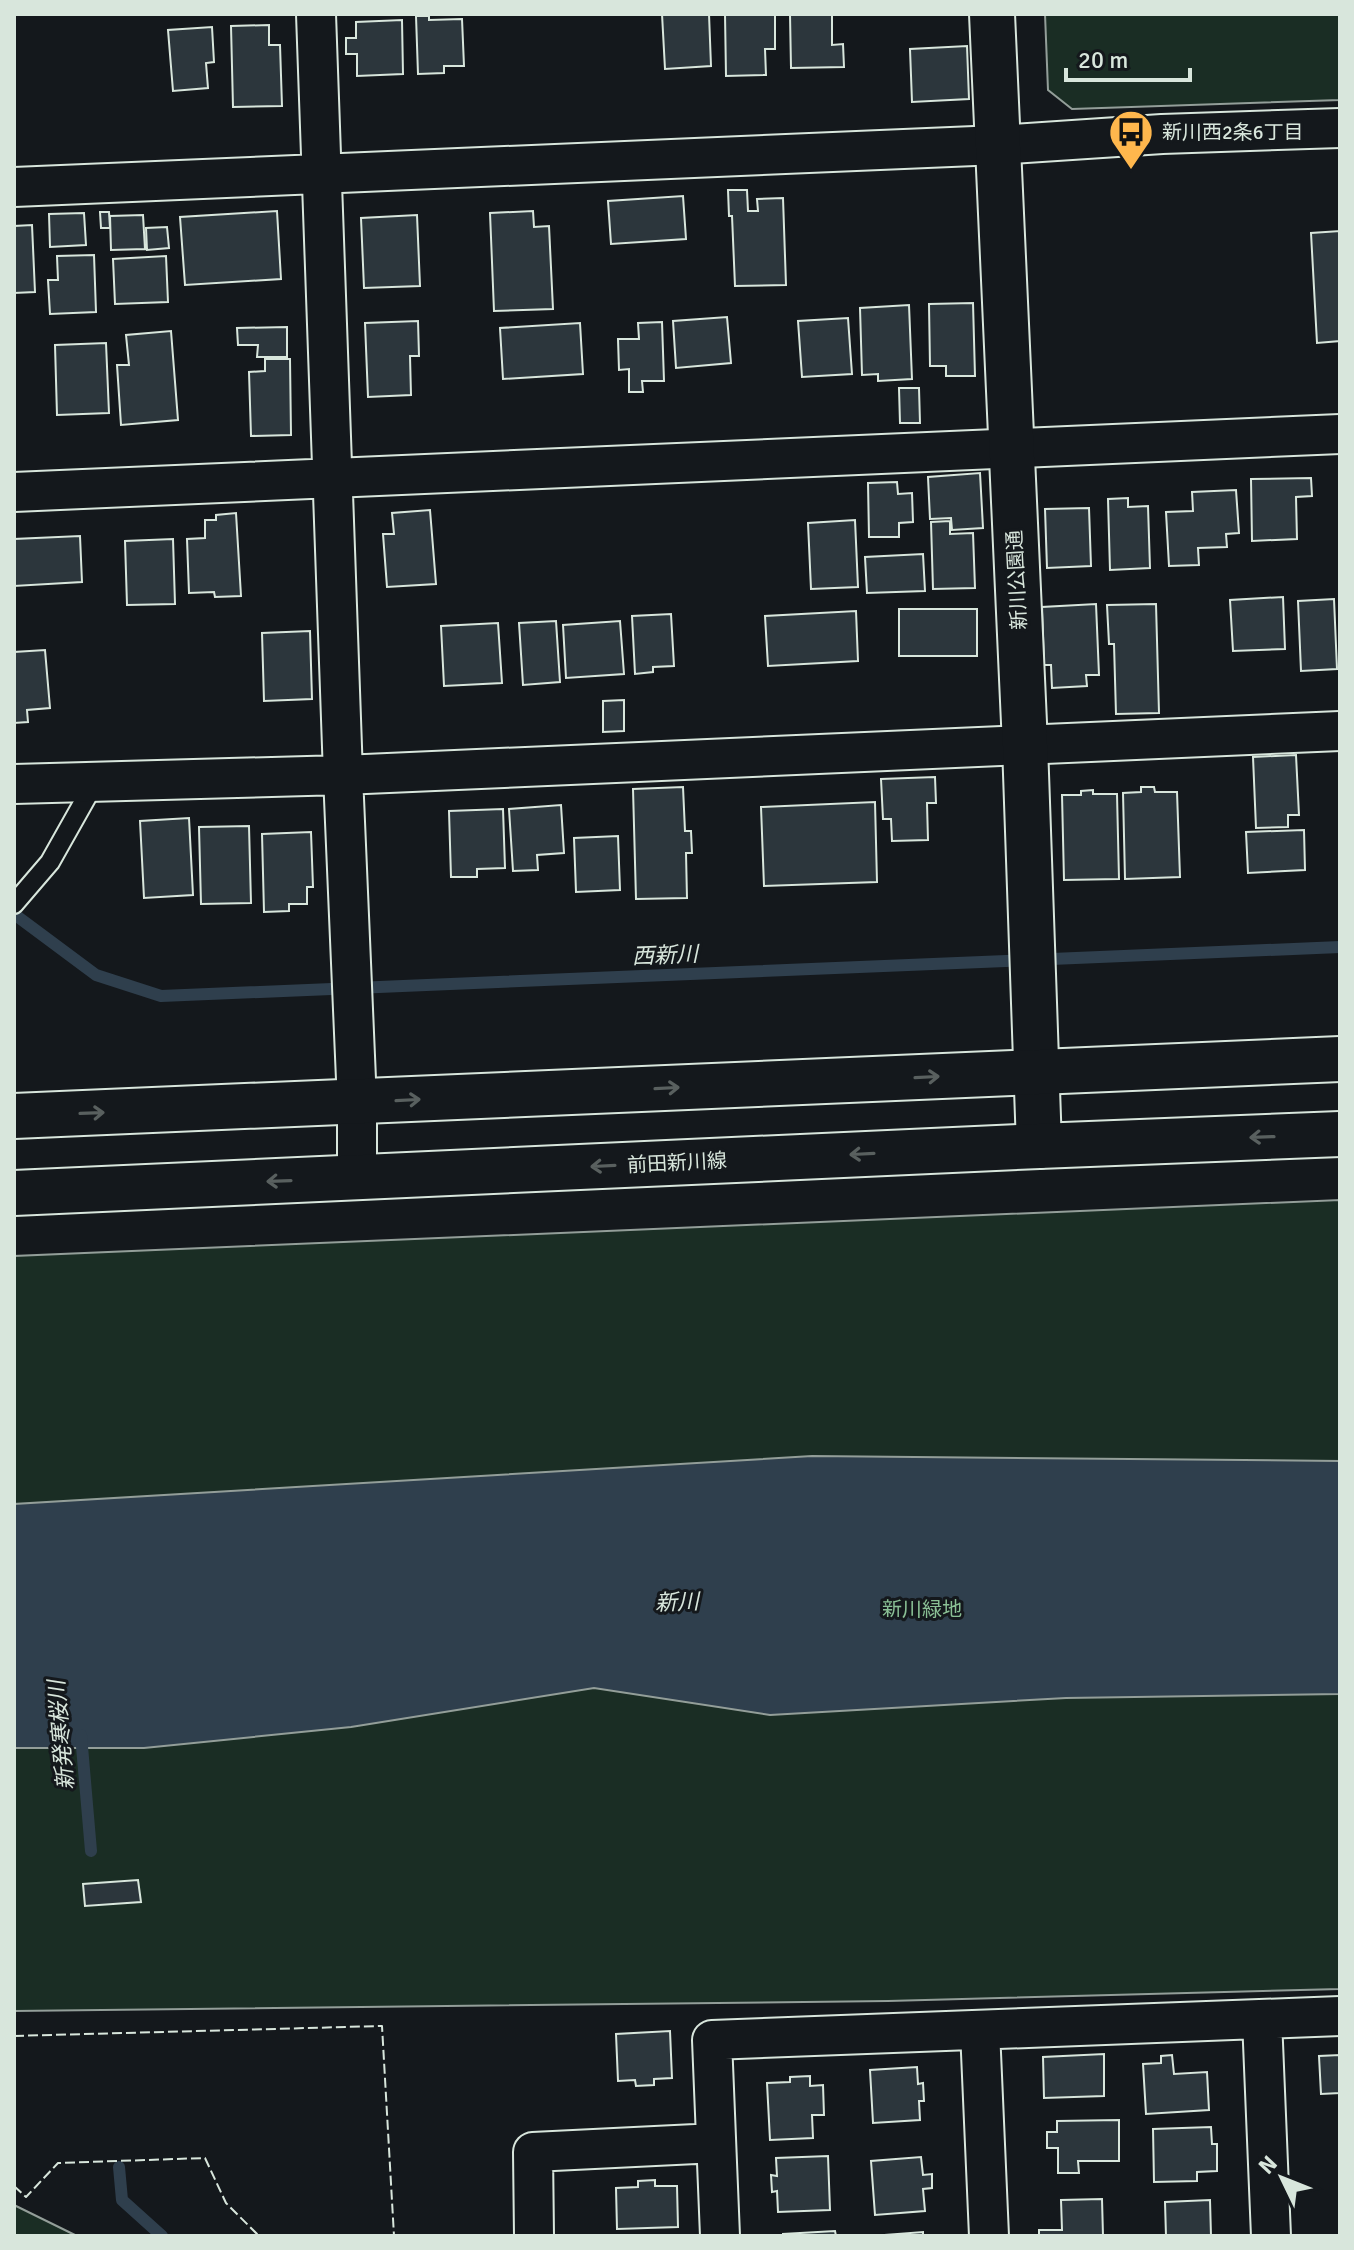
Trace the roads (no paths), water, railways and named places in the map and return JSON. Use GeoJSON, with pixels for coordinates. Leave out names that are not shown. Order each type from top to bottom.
{"type":"FeatureCollection","features":[{"type":"Feature","properties":{"kind":"main road","name":"新川公園通"},"geometry":{"type":"LineString","coordinates":[[992,14],[1025,745],[1039,1146]]}},
{"type":"Feature","properties":{"kind":"main road"},"geometry":{"type":"LineString","coordinates":[[14,1116],[1340,1059]]}},
{"type":"Feature","properties":{"kind":"main road","name":"前田新川線"},"geometry":{"type":"LineString","coordinates":[[14,1193],[1340,1134]]}},
{"type":"Feature","properties":{"kind":"street"},"geometry":{"type":"LineString","coordinates":[[316,14],[357,1103],[357,1178]]}},
{"type":"Feature","properties":{"kind":"street"},"geometry":{"type":"LineString","coordinates":[[14,187],[1340,128]]}},
{"type":"Feature","properties":{"kind":"street"},"geometry":{"type":"LineString","coordinates":[[14,492],[1340,434]]}},
{"type":"Feature","properties":{"kind":"street"},"geometry":{"type":"LineString","coordinates":[[14,784],[343,775],[1340,731]]}},
{"type":"Feature","properties":{"kind":"street"},"geometry":{"type":"LineString","coordinates":[[720,2236],[712,2040],[1340,2016]]}},
{"type":"Feature","properties":{"kind":"street"},"geometry":{"type":"LineString","coordinates":[[1262,2019],[1271,2236]]}},
{"type":"Feature","properties":{"kind":"street"},"geometry":{"type":"LineString","coordinates":[[980,2030],[989,2236]]}},
{"type":"Feature","properties":{"kind":"street"},"geometry":{"type":"LineString","coordinates":[[534,2236],[533,2152],[716,2143]]}},
{"type":"Feature","properties":{"kind":"lane"},"geometry":{"type":"LineString","coordinates":[[14,904],[50,862],[95,782]]}},
{"type":"Feature","properties":{"kind":"water","name":"新川"},"geometry":{"type":"Polygon","coordinates":[[[812,1456],[1340,1461],[1340,1694],[1066,1698],[770,1715],[594,1688],[351,1727],[144,1748],[14,1748],[14,1504],[812,1456]]]}},
{"type":"Feature","properties":{"kind":"waterway","name":"西新川"},"geometry":{"type":"LineString","coordinates":[[14,914],[96,975],[161,996],[1340,947]]}},
{"type":"Feature","properties":{"kind":"waterway","name":"新発寒桜川"},"geometry":{"type":"LineString","coordinates":[[81,1735],[91,1851]]}},
{"type":"Feature","properties":{"kind":"waterway","name":"新発寒桜川"},"geometry":{"type":"LineString","coordinates":[[119,2167],[122,2200],[162,2236]]}},
{"type":"Feature","properties":{"kind":"place","name":"新川西2条6丁目"},"geometry":{"type":"Point","coordinates":[1131,171]}},
{"type":"Feature","properties":{"kind":"park label","name":"新川緑地"},"geometry":{"type":"Point","coordinates":[922,1609]}}]}
